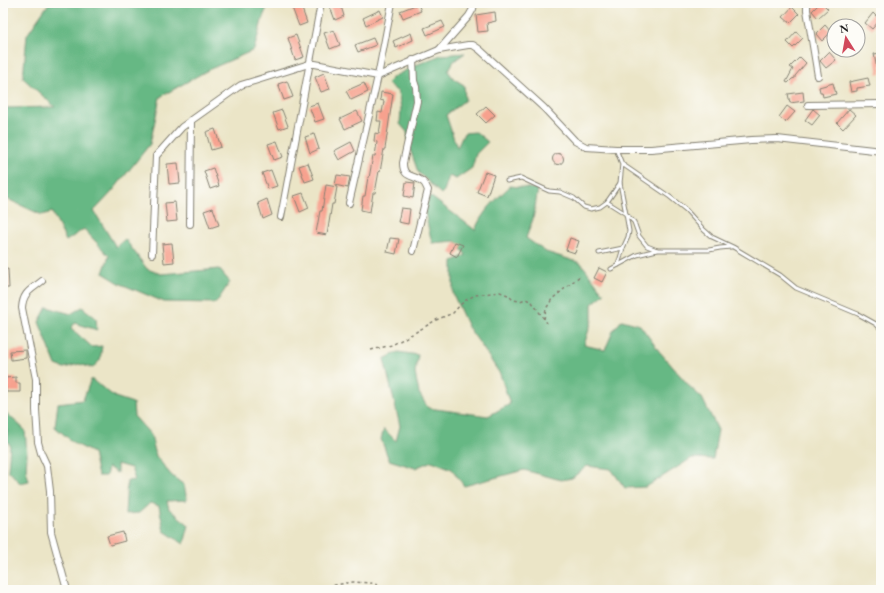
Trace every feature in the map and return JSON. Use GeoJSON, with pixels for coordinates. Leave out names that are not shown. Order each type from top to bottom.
{"type":"FeatureCollection","features":[{"type":"Feature","properties":{"kind":"street"},"geometry":{"type":"LineString","coordinates":[[281,217],[321,3]]}},
{"type":"Feature","properties":{"kind":"street"},"geometry":{"type":"LineString","coordinates":[[349,203],[378,76],[392,3]]}},
{"type":"Feature","properties":{"kind":"street"},"geometry":{"type":"LineString","coordinates":[[439,50],[468,16],[473,9],[474,3]]}},
{"type":"Feature","properties":{"kind":"street"},"geometry":{"type":"LineString","coordinates":[[807,3],[818,76]]}},
{"type":"Feature","properties":{"kind":"street"},"geometry":{"type":"LineString","coordinates":[[152,254],[156,156],[182,127],[241,85],[310,64],[378,76],[439,50],[473,45],[544,108],[575,141],[586,147],[651,149],[776,139],[881,151]]}},
{"type":"Feature","properties":{"kind":"street"},"geometry":{"type":"LineString","coordinates":[[413,60],[417,101],[403,168],[410,176],[422,180],[428,190],[413,251]]}},
{"type":"Feature","properties":{"kind":"street"},"geometry":{"type":"LineString","coordinates":[[808,105],[881,104]]}},
{"type":"Feature","properties":{"kind":"street"},"geometry":{"type":"LineString","coordinates":[[190,224],[191,120]]}},
{"type":"Feature","properties":{"kind":"street"},"geometry":{"type":"LineString","coordinates":[[42,281],[27,293],[23,300],[22,308],[36,379],[38,442],[47,466],[50,491],[51,532],[67,590]]}},
{"type":"Feature","properties":{"kind":"lane"},"geometry":{"type":"LineString","coordinates":[[616,149],[622,164],[620,183],[629,231],[618,265]]}},
{"type":"Feature","properties":{"kind":"lane"},"geometry":{"type":"LineString","coordinates":[[622,164],[670,197],[686,210],[712,237],[733,247],[780,275],[796,288],[858,314],[876,324],[881,329]]}},
{"type":"Feature","properties":{"kind":"lane"},"geometry":{"type":"LineString","coordinates":[[507,181],[521,178],[549,191],[560,192],[574,198],[584,207],[592,209],[600,207],[607,202],[620,183]]}},
{"type":"Feature","properties":{"kind":"lane"},"geometry":{"type":"LineString","coordinates":[[607,202],[626,214],[634,222],[639,236],[647,246],[657,250]]}},
{"type":"Feature","properties":{"kind":"lane"},"geometry":{"type":"LineString","coordinates":[[611,269],[637,255],[657,250],[709,250],[733,247]]}},
{"type":"Feature","properties":{"kind":"lane"},"geometry":{"type":"LineString","coordinates":[[599,253],[623,248]]}},
{"type":"Feature","properties":{"kind":"path"},"geometry":{"type":"LineString","coordinates":[[544,320],[546,309],[552,299],[580,276]]}},
{"type":"Feature","properties":{"kind":"path"},"geometry":{"type":"LineString","coordinates":[[371,350],[392,345],[406,338],[436,320],[453,313],[466,300],[475,295],[500,292],[508,295],[513,300],[520,301],[526,299],[532,302],[547,323]]}},
{"type":"Feature","properties":{"kind":"path"},"geometry":{"type":"LineString","coordinates":[[256,590],[330,586],[353,582],[372,583],[394,590]]}},
{"type":"Feature","properties":{"kind":"green space"},"geometry":{"type":"Polygon","coordinates":[[[49,3],[269,3],[263,17],[254,50],[208,70],[160,97],[150,144],[111,193],[94,211],[116,247],[125,239],[147,269],[161,274],[219,269],[230,282],[216,303],[164,302],[121,284],[103,273],[109,256],[84,229],[66,241],[52,212],[42,215],[3,197],[3,108],[55,107],[23,78],[27,35],[49,3]]]}},
{"type":"Feature","properties":{"kind":"green space"},"geometry":{"type":"Polygon","coordinates":[[[465,53],[454,61],[448,71],[454,79],[464,85],[465,100],[446,115],[457,148],[464,133],[476,132],[488,142],[476,154],[472,168],[456,179],[449,176],[444,191],[441,194],[418,172],[409,146],[407,132],[400,124],[401,108],[398,92],[387,83],[393,77],[416,65],[441,55],[465,53]]]}},
{"type":"Feature","properties":{"kind":"green space"},"geometry":{"type":"Polygon","coordinates":[[[510,186],[538,189],[533,219],[526,238],[546,252],[581,263],[604,294],[592,304],[592,320],[584,345],[605,350],[613,331],[622,320],[640,325],[659,351],[691,388],[702,398],[718,430],[713,459],[692,458],[646,487],[625,488],[611,469],[587,466],[572,478],[561,480],[524,470],[464,486],[452,469],[432,461],[415,468],[389,460],[381,439],[384,429],[396,441],[400,426],[384,359],[398,352],[418,355],[415,373],[419,393],[428,408],[488,416],[510,404],[500,374],[468,327],[453,294],[453,261],[466,255],[455,241],[432,243],[424,209],[430,196],[475,230],[486,211],[510,186]]]}},
{"type":"Feature","properties":{"kind":"green space"},"geometry":{"type":"Polygon","coordinates":[[[47,307],[71,314],[82,307],[96,318],[97,330],[75,323],[71,328],[92,347],[102,346],[100,360],[93,368],[79,364],[64,368],[56,365],[39,322],[47,307]]]}},
{"type":"Feature","properties":{"kind":"green space"},"geometry":{"type":"Polygon","coordinates":[[[91,379],[115,397],[133,403],[134,416],[151,435],[156,456],[171,475],[184,485],[187,500],[167,501],[169,509],[189,525],[184,544],[164,531],[159,506],[150,503],[139,513],[125,514],[127,481],[135,480],[131,468],[117,464],[117,473],[108,467],[106,476],[98,476],[93,453],[74,443],[55,427],[58,403],[83,400],[91,379]]]}},
{"type":"Feature","properties":{"kind":"green space"},"geometry":{"type":"Polygon","coordinates":[[[3,404],[4,411],[25,430],[27,454],[26,470],[29,481],[20,483],[8,470],[10,445],[7,440],[7,430],[3,432],[3,404]]]}},
{"type":"Feature","properties":{"kind":"building"},"geometry":{"type":"Polygon","coordinates":[[[300,3],[307,23],[299,26],[291,5],[300,3]]]}},
{"type":"Feature","properties":{"kind":"building"},"geometry":{"type":"Polygon","coordinates":[[[340,3],[344,16],[335,20],[329,4],[340,3]]]}},
{"type":"Feature","properties":{"kind":"building"},"geometry":{"type":"Polygon","coordinates":[[[820,3],[828,9],[818,18],[812,11],[820,3]]]}},
{"type":"Feature","properties":{"kind":"building"},"geometry":{"type":"Polygon","coordinates":[[[418,4],[421,11],[403,18],[400,11],[418,4]]]}},
{"type":"Feature","properties":{"kind":"building"},"geometry":{"type":"Polygon","coordinates":[[[792,7],[799,14],[790,23],[783,17],[792,7]]]}},
{"type":"Feature","properties":{"kind":"building"},"geometry":{"type":"Polygon","coordinates":[[[380,10],[383,17],[366,25],[363,18],[380,10]]]}},
{"type":"Feature","properties":{"kind":"building"},"geometry":{"type":"Polygon","coordinates":[[[495,12],[496,21],[487,23],[488,31],[478,32],[476,15],[495,12]]]}},
{"type":"Feature","properties":{"kind":"building"},"geometry":{"type":"Polygon","coordinates":[[[873,13],[880,20],[872,29],[866,24],[873,13]]]}},
{"type":"Feature","properties":{"kind":"building"},"geometry":{"type":"Polygon","coordinates":[[[442,21],[445,27],[427,35],[424,28],[442,21]]]}},
{"type":"Feature","properties":{"kind":"building"},"geometry":{"type":"Polygon","coordinates":[[[825,25],[826,37],[822,41],[816,34],[825,25]]]}},
{"type":"Feature","properties":{"kind":"building"},"geometry":{"type":"Polygon","coordinates":[[[334,30],[340,45],[330,49],[324,33],[334,30]]]}},
{"type":"Feature","properties":{"kind":"building"},"geometry":{"type":"Polygon","coordinates":[[[796,32],[803,38],[793,48],[787,42],[796,32]]]}},
{"type":"Feature","properties":{"kind":"building"},"geometry":{"type":"Polygon","coordinates":[[[411,33],[413,40],[396,48],[393,41],[411,33]]]}},
{"type":"Feature","properties":{"kind":"building"},"geometry":{"type":"Polygon","coordinates":[[[296,35],[304,57],[295,60],[288,38],[296,35]]]}},
{"type":"Feature","properties":{"kind":"building"},"geometry":{"type":"Polygon","coordinates":[[[373,38],[376,45],[358,52],[355,45],[373,38]]]}},
{"type":"Feature","properties":{"kind":"building"},"geometry":{"type":"Polygon","coordinates":[[[881,53],[881,74],[878,74],[874,54],[881,53]]]}},
{"type":"Feature","properties":{"kind":"building"},"geometry":{"type":"Polygon","coordinates":[[[826,55],[826,58],[834,58],[836,60],[826,68],[820,61],[826,55]]]}},
{"type":"Feature","properties":{"kind":"building"},"geometry":{"type":"Polygon","coordinates":[[[800,57],[806,63],[795,78],[788,83],[786,82],[793,69],[790,67],[800,57]]]}},
{"type":"Feature","properties":{"kind":"building"},"geometry":{"type":"Polygon","coordinates":[[[324,73],[330,89],[321,92],[315,77],[324,73]]]}},
{"type":"Feature","properties":{"kind":"building"},"geometry":{"type":"Polygon","coordinates":[[[868,78],[870,86],[857,88],[857,91],[851,92],[849,82],[868,78]]]}},
{"type":"Feature","properties":{"kind":"building"},"geometry":{"type":"Polygon","coordinates":[[[287,81],[293,97],[284,100],[278,84],[287,81]]]}},
{"type":"Feature","properties":{"kind":"building"},"geometry":{"type":"Polygon","coordinates":[[[364,83],[368,92],[351,100],[346,91],[364,83]]]}},
{"type":"Feature","properties":{"kind":"building"},"geometry":{"type":"Polygon","coordinates":[[[833,83],[836,94],[823,97],[819,87],[833,83]]]}},
{"type":"Feature","properties":{"kind":"building"},"geometry":{"type":"Polygon","coordinates":[[[381,92],[393,94],[385,149],[375,193],[373,193],[370,212],[361,210],[373,156],[375,156],[377,142],[374,141],[375,133],[379,134],[381,121],[377,121],[378,112],[382,113],[384,101],[380,100],[381,92]]]}},
{"type":"Feature","properties":{"kind":"building"},"geometry":{"type":"Polygon","coordinates":[[[803,92],[804,101],[790,103],[788,94],[803,92]]]}},
{"type":"Feature","properties":{"kind":"building"},"geometry":{"type":"Polygon","coordinates":[[[318,103],[324,119],[315,122],[309,106],[318,103]]]}},
{"type":"Feature","properties":{"kind":"building"},"geometry":{"type":"Polygon","coordinates":[[[486,106],[495,115],[486,123],[477,114],[486,106]]]}},
{"type":"Feature","properties":{"kind":"building"},"geometry":{"type":"Polygon","coordinates":[[[787,106],[795,112],[786,122],[779,117],[787,106]]]}},
{"type":"Feature","properties":{"kind":"building"},"geometry":{"type":"Polygon","coordinates":[[[813,109],[820,115],[812,125],[805,120],[813,109]]]}},
{"type":"Feature","properties":{"kind":"building"},"geometry":{"type":"Polygon","coordinates":[[[849,109],[856,115],[843,129],[837,123],[849,109]]]}},
{"type":"Feature","properties":{"kind":"building"},"geometry":{"type":"Polygon","coordinates":[[[282,110],[288,126],[279,129],[273,113],[282,110]]]}},
{"type":"Feature","properties":{"kind":"building"},"geometry":{"type":"Polygon","coordinates":[[[357,111],[362,121],[345,129],[340,119],[357,111]]]}},
{"type":"Feature","properties":{"kind":"building"},"geometry":{"type":"Polygon","coordinates":[[[215,129],[221,147],[211,150],[206,132],[215,129]]]}},
{"type":"Feature","properties":{"kind":"building"},"geometry":{"type":"Polygon","coordinates":[[[314,134],[319,149],[310,153],[305,137],[314,134]]]}},
{"type":"Feature","properties":{"kind":"building"},"geometry":{"type":"Polygon","coordinates":[[[277,141],[283,157],[274,160],[268,144],[277,141]]]}},
{"type":"Feature","properties":{"kind":"building"},"geometry":{"type":"Polygon","coordinates":[[[351,142],[355,151],[339,160],[334,151],[351,142]]]}},
{"type":"Feature","properties":{"kind":"building"},"geometry":{"type":"Polygon","coordinates":[[[558,153],[562,155],[564,159],[562,163],[558,165],[554,163],[552,159],[554,155],[558,153]]]}},
{"type":"Feature","properties":{"kind":"building"},"geometry":{"type":"Polygon","coordinates":[[[178,163],[180,183],[169,184],[167,164],[178,163]]]}},
{"type":"Feature","properties":{"kind":"building"},"geometry":{"type":"Polygon","coordinates":[[[308,163],[314,179],[305,182],[299,166],[308,163]]]}},
{"type":"Feature","properties":{"kind":"building"},"geometry":{"type":"Polygon","coordinates":[[[213,168],[219,186],[210,189],[204,171],[213,168]]]}},
{"type":"Feature","properties":{"kind":"building"},"geometry":{"type":"Polygon","coordinates":[[[271,170],[277,186],[268,189],[262,173],[271,170]]]}},
{"type":"Feature","properties":{"kind":"building"},"geometry":{"type":"Polygon","coordinates":[[[485,172],[494,175],[487,196],[477,192],[485,172]]]}},
{"type":"Feature","properties":{"kind":"building"},"geometry":{"type":"Polygon","coordinates":[[[337,175],[350,177],[348,188],[335,185],[337,175]]]}},
{"type":"Feature","properties":{"kind":"building"},"geometry":{"type":"Polygon","coordinates":[[[406,182],[415,183],[413,198],[404,196],[406,182]]]}},
{"type":"Feature","properties":{"kind":"building"},"geometry":{"type":"Polygon","coordinates":[[[326,185],[337,187],[334,204],[332,204],[327,235],[316,233],[320,211],[322,211],[326,185]]]}},
{"type":"Feature","properties":{"kind":"building"},"geometry":{"type":"Polygon","coordinates":[[[303,193],[309,208],[300,212],[294,196],[303,193]]]}},
{"type":"Feature","properties":{"kind":"building"},"geometry":{"type":"Polygon","coordinates":[[[267,199],[272,215],[263,219],[258,203],[267,199]]]}},
{"type":"Feature","properties":{"kind":"building"},"geometry":{"type":"Polygon","coordinates":[[[175,202],[177,221],[167,222],[165,203],[175,202]]]}},
{"type":"Feature","properties":{"kind":"building"},"geometry":{"type":"Polygon","coordinates":[[[213,208],[219,225],[210,228],[204,211],[213,208]]]}},
{"type":"Feature","properties":{"kind":"building"},"geometry":{"type":"Polygon","coordinates":[[[401,208],[410,209],[408,224],[398,222],[401,208]]]}},
{"type":"Feature","properties":{"kind":"building"},"geometry":{"type":"Polygon","coordinates":[[[390,238],[399,239],[396,254],[387,252],[390,238]]]}},
{"type":"Feature","properties":{"kind":"building"},"geometry":{"type":"Polygon","coordinates":[[[570,238],[579,241],[575,253],[566,250],[570,238]]]}},
{"type":"Feature","properties":{"kind":"building"},"geometry":{"type":"Polygon","coordinates":[[[455,242],[463,245],[457,257],[450,253],[455,242]]]}},
{"type":"Feature","properties":{"kind":"building"},"geometry":{"type":"Polygon","coordinates":[[[172,243],[174,262],[164,263],[162,244],[172,243]]]}},
{"type":"Feature","properties":{"kind":"building"},"geometry":{"type":"Polygon","coordinates":[[[599,268],[607,272],[602,282],[594,278],[599,268]]]}},
{"type":"Feature","properties":{"kind":"building"},"geometry":{"type":"Polygon","coordinates":[[[8,269],[9,288],[3,288],[3,270],[8,269]]]}},
{"type":"Feature","properties":{"kind":"building"},"geometry":{"type":"Polygon","coordinates":[[[26,350],[26,358],[11,360],[10,351],[26,350]]]}},
{"type":"Feature","properties":{"kind":"building"},"geometry":{"type":"Polygon","coordinates":[[[16,377],[16,383],[20,383],[20,392],[6,392],[5,378],[16,377]]]}},
{"type":"Feature","properties":{"kind":"building"},"geometry":{"type":"Polygon","coordinates":[[[123,532],[125,541],[110,545],[107,536],[123,532]]]}}]}
